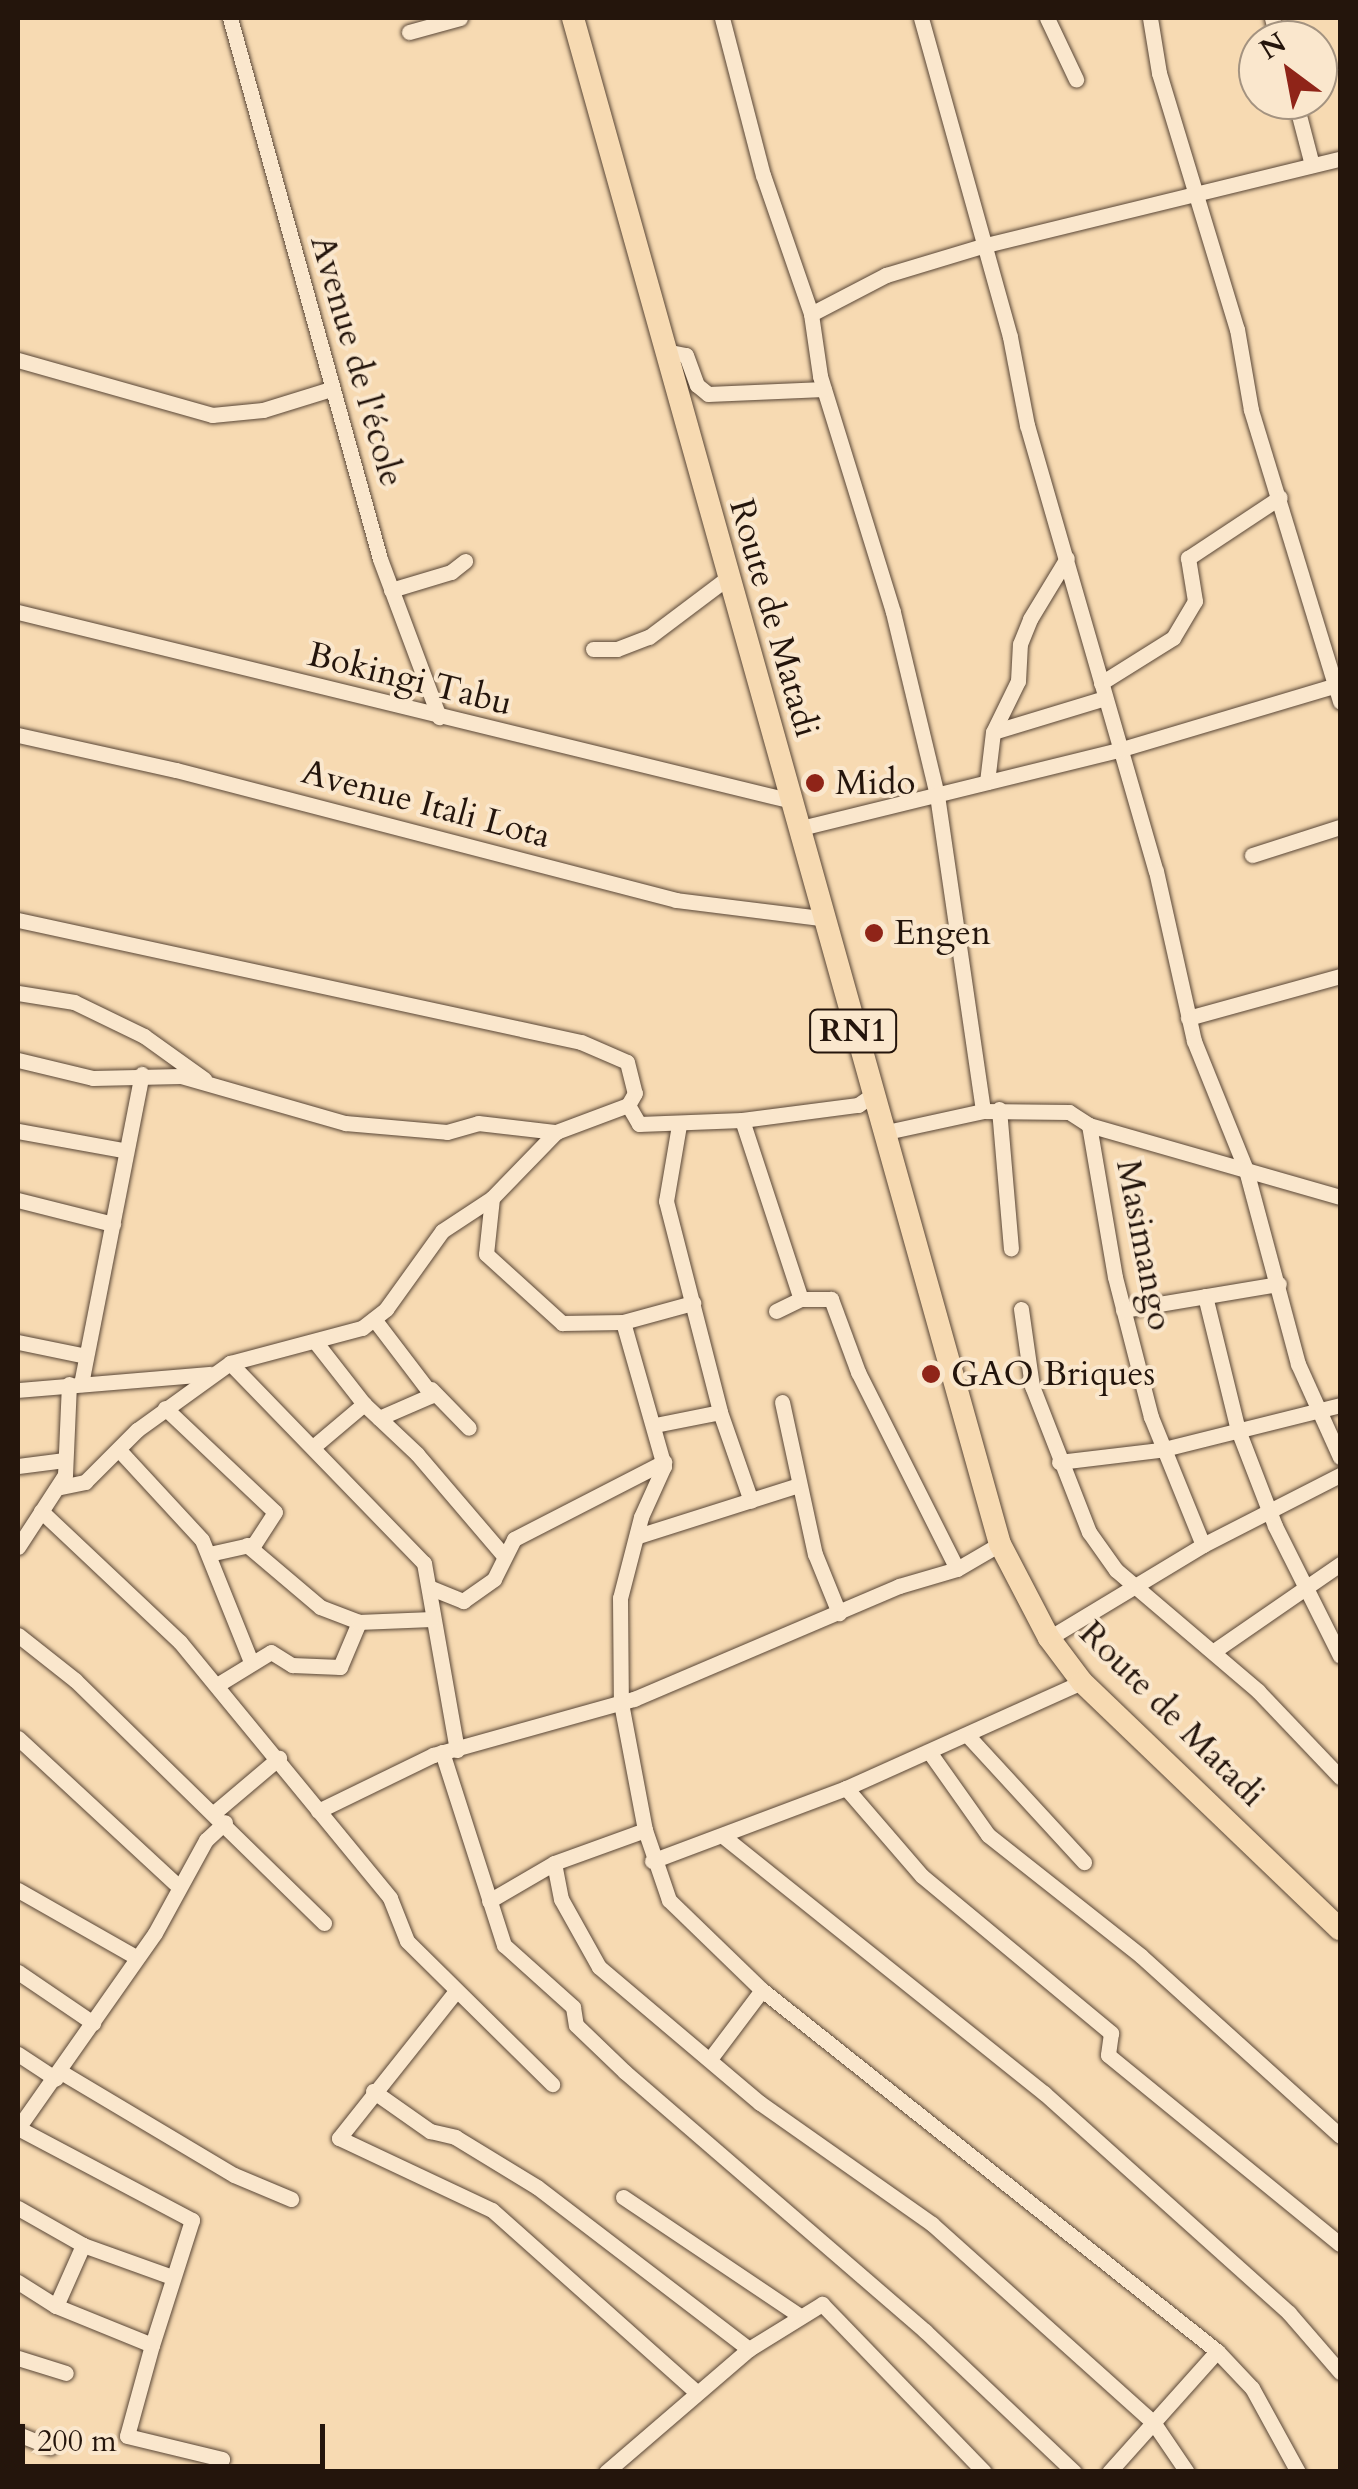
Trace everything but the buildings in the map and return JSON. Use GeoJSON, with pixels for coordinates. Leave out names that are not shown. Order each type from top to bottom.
{"type":"FeatureCollection","features":[{"type":"Feature","properties":{"kind":"highway","name":"Route de Matadi"},"geometry":{"type":"LineString","coordinates":[[574,18],[726,579],[1000,1544],[1048,1638],[1082,1682],[1340,1929]]}},
{"type":"Feature","properties":{"kind":"street","name":"Avenue de l'école"},"geometry":{"type":"LineString","coordinates":[[230,18],[390,590],[439,717]]}},
{"type":"Feature","properties":{"kind":"street"},"geometry":{"type":"LineString","coordinates":[[409,32],[460,18]]}},
{"type":"Feature","properties":{"kind":"street"},"geometry":{"type":"LineString","coordinates":[[722,18],[763,176],[811,314],[824,389],[893,612],[937,794],[1011,1248]]}},
{"type":"Feature","properties":{"kind":"street"},"geometry":{"type":"LineString","coordinates":[[920,18],[1066,558],[1122,749],[1188,1018],[1246,1170],[1315,1409],[1340,1457]]}},
{"type":"Feature","properties":{"kind":"street"},"geometry":{"type":"LineString","coordinates":[[1046,18],[1076,79]]}},
{"type":"Feature","properties":{"kind":"street"},"geometry":{"type":"LineString","coordinates":[[797,828],[1122,749],[1339,690],[1194,192],[1150,18]]}},
{"type":"Feature","properties":{"kind":"street"},"geometry":{"type":"LineString","coordinates":[[1300,120],[1312,165]]}},
{"type":"Feature","properties":{"kind":"street"},"geometry":{"type":"LineString","coordinates":[[811,314],[886,275],[982,246],[1340,158]]}},
{"type":"Feature","properties":{"kind":"street"},"geometry":{"type":"LineString","coordinates":[[665,351],[686,354],[697,386],[708,394],[824,389]]}},
{"type":"Feature","properties":{"kind":"street"},"geometry":{"type":"LineString","coordinates":[[18,360],[212,415],[262,410],[331,390]]}},
{"type":"Feature","properties":{"kind":"street"},"geometry":{"type":"LineString","coordinates":[[993,732],[1103,690],[1173,638],[1195,601],[1188,558],[1280,497]]}},
{"type":"Feature","properties":{"kind":"street"},"geometry":{"type":"LineString","coordinates":[[987,782],[993,732],[1018,681],[1025,632],[1066,558]]}},
{"type":"Feature","properties":{"kind":"street"},"geometry":{"type":"LineString","coordinates":[[390,590],[451,572],[465,560]]}},
{"type":"Feature","properties":{"kind":"street"},"geometry":{"type":"LineString","coordinates":[[593,649],[616,649],[648,636],[726,579]]}},
{"type":"Feature","properties":{"kind":"street","name":"Bokingi Tabu"},"geometry":{"type":"LineString","coordinates":[[18,612],[788,800]]}},
{"type":"Feature","properties":{"kind":"street"},"geometry":{"type":"LineString","coordinates":[[406,709],[424,684]]}},
{"type":"Feature","properties":{"kind":"street","name":"Avenue Itali Lota"},"geometry":{"type":"LineString","coordinates":[[18,736],[176,770],[676,900],[822,918]]}},
{"type":"Feature","properties":{"kind":"street"},"geometry":{"type":"LineString","coordinates":[[1252,855],[1340,827]]}},
{"type":"Feature","properties":{"kind":"street"},"geometry":{"type":"LineString","coordinates":[[18,920],[581,1042],[628,1062],[635,1092],[628,1105],[556,1132],[492,1198],[442,1231],[374,1319],[318,1344],[230,1362],[165,1408],[85,1482],[61,1487]]}},
{"type":"Feature","properties":{"kind":"street"},"geometry":{"type":"LineString","coordinates":[[1188,1018],[1340,976]]}},
{"type":"Feature","properties":{"kind":"street"},"geometry":{"type":"LineString","coordinates":[[18,993],[74,1002],[144,1036],[207,1081]]}},
{"type":"Feature","properties":{"kind":"street"},"geometry":{"type":"LineString","coordinates":[[18,1060],[93,1078],[142,1074],[207,1081],[345,1123],[447,1132],[478,1123],[556,1132]]}},
{"type":"Feature","properties":{"kind":"street"},"geometry":{"type":"LineString","coordinates":[[18,1548],[23,1529],[61,1487],[75,1384],[86,1356],[142,1074]]}},
{"type":"Feature","properties":{"kind":"street"},"geometry":{"type":"LineString","coordinates":[[628,1105],[639,1124],[679,1125],[858,1105],[871,1096]]}},
{"type":"Feature","properties":{"kind":"street"},"geometry":{"type":"LineString","coordinates":[[882,1133],[991,1110],[1069,1112],[1089,1125],[1340,1197]]}},
{"type":"Feature","properties":{"kind":"street"},"geometry":{"type":"LineString","coordinates":[[742,1120],[800,1300]]}},
{"type":"Feature","properties":{"kind":"street"},"geometry":{"type":"LineString","coordinates":[[679,1125],[666,1201],[720,1412],[751,1501]]}},
{"type":"Feature","properties":{"kind":"street","name":"Masimango"},"geometry":{"type":"LineString","coordinates":[[1089,1125],[1124,1310],[1160,1450],[1203,1545]]}},
{"type":"Feature","properties":{"kind":"street"},"geometry":{"type":"LineString","coordinates":[[18,1131],[124,1150]]}},
{"type":"Feature","properties":{"kind":"street"},"geometry":{"type":"LineString","coordinates":[[492,1198],[490,1261],[562,1323],[623,1322],[693,1303]]}},
{"type":"Feature","properties":{"kind":"street"},"geometry":{"type":"LineString","coordinates":[[18,1200],[113,1224]]}},
{"type":"Feature","properties":{"kind":"street"},"geometry":{"type":"LineString","coordinates":[[1124,1310],[1279,1284]]}},
{"type":"Feature","properties":{"kind":"street"},"geometry":{"type":"LineString","coordinates":[[1204,1296],[1238,1430],[1274,1510],[1275,1526],[1340,1656]]}},
{"type":"Feature","properties":{"kind":"street"},"geometry":{"type":"LineString","coordinates":[[776,1311],[800,1300],[831,1299],[858,1372],[956,1569]]}},
{"type":"Feature","properties":{"kind":"street"},"geometry":{"type":"LineString","coordinates":[[1021,1309],[1032,1386],[1090,1532],[1132,1584],[1214,1651],[1340,1777]]}},
{"type":"Feature","properties":{"kind":"street"},"geometry":{"type":"LineString","coordinates":[[374,1319],[431,1389],[469,1428]]}},
{"type":"Feature","properties":{"kind":"street"},"geometry":{"type":"LineString","coordinates":[[623,1322],[664,1462],[638,1536],[617,1624],[622,1703],[652,1861],[684,1921],[762,1990],[1216,2350],[1252,2388],[1298,2472]]}},
{"type":"Feature","properties":{"kind":"street"},"geometry":{"type":"LineString","coordinates":[[18,1342],[86,1356]]}},
{"type":"Feature","properties":{"kind":"street"},"geometry":{"type":"LineString","coordinates":[[318,1344],[364,1404],[504,1556]]}},
{"type":"Feature","properties":{"kind":"street"},"geometry":{"type":"LineString","coordinates":[[230,1362],[424,1563],[450,1751],[504,1945],[574,2006],[580,2029],[925,2331],[1074,2472]]}},
{"type":"Feature","properties":{"kind":"street"},"geometry":{"type":"LineString","coordinates":[[18,1390],[210,1374]]}},
{"type":"Feature","properties":{"kind":"street"},"geometry":{"type":"LineString","coordinates":[[380,1418],[426,1402],[431,1389]]}},
{"type":"Feature","properties":{"kind":"street"},"geometry":{"type":"LineString","coordinates":[[782,1402],[799,1486],[839,1613]]}},
{"type":"Feature","properties":{"kind":"street"},"geometry":{"type":"LineString","coordinates":[[313,1448],[364,1404]]}},
{"type":"Feature","properties":{"kind":"street"},"geometry":{"type":"LineString","coordinates":[[1059,1462],[1160,1450],[1340,1405]]}},
{"type":"Feature","properties":{"kind":"street"},"geometry":{"type":"LineString","coordinates":[[165,1408],[275,1512],[247,1546],[209,1554]]}},
{"type":"Feature","properties":{"kind":"street"},"geometry":{"type":"LineString","coordinates":[[655,1425],[720,1412]]}},
{"type":"Feature","properties":{"kind":"street"},"geometry":{"type":"LineString","coordinates":[[119,1450],[209,1554],[251,1662]]}},
{"type":"Feature","properties":{"kind":"street"},"geometry":{"type":"LineString","coordinates":[[18,1466],[65,1460]]}},
{"type":"Feature","properties":{"kind":"street"},"geometry":{"type":"LineString","coordinates":[[430,1588],[463,1601],[494,1578],[514,1539],[664,1462]]}},
{"type":"Feature","properties":{"kind":"street"},"geometry":{"type":"LineString","coordinates":[[1048,1638],[1132,1584],[1340,1475]]}},
{"type":"Feature","properties":{"kind":"street"},"geometry":{"type":"LineString","coordinates":[[638,1536],[799,1486]]}},
{"type":"Feature","properties":{"kind":"street"},"geometry":{"type":"LineString","coordinates":[[42,1511],[164,1625],[280,1758],[318,1812],[390,1898],[407,1942],[552,2084]]}},
{"type":"Feature","properties":{"kind":"street"},"geometry":{"type":"LineString","coordinates":[[318,1812],[450,1751],[596,1705],[622,1703],[956,1569],[1000,1544]]}},
{"type":"Feature","properties":{"kind":"street"},"geometry":{"type":"LineString","coordinates":[[247,1546],[320,1607],[359,1622],[431,1619]]}},
{"type":"Feature","properties":{"kind":"street"},"geometry":{"type":"LineString","coordinates":[[1214,1651],[1340,1564]]}},
{"type":"Feature","properties":{"kind":"street"},"geometry":{"type":"LineString","coordinates":[[217,1685],[271,1652],[292,1665],[340,1667],[359,1622]]}},
{"type":"Feature","properties":{"kind":"street"},"geometry":{"type":"LineString","coordinates":[[18,1635],[44,1652],[220,1817],[324,1923]]}},
{"type":"Feature","properties":{"kind":"street"},"geometry":{"type":"LineString","coordinates":[[652,1861],[846,1788],[1082,1682]]}},
{"type":"Feature","properties":{"kind":"street"},"geometry":{"type":"LineString","coordinates":[[969,1736],[1084,1862]]}},
{"type":"Feature","properties":{"kind":"street"},"geometry":{"type":"LineString","coordinates":[[18,1738],[178,1886]]}},
{"type":"Feature","properties":{"kind":"street"},"geometry":{"type":"LineString","coordinates":[[930,1752],[988,1836],[1141,1956],[1340,2136]]}},
{"type":"Feature","properties":{"kind":"street"},"geometry":{"type":"LineString","coordinates":[[222,2459],[127,2436],[172,2277],[192,2226],[188,2216],[18,2128],[136,1957],[220,1817],[280,1758]]}},
{"type":"Feature","properties":{"kind":"street"},"geometry":{"type":"LineString","coordinates":[[846,1788],[922,1876],[1108,2030],[1108,2054],[1340,2244]]}},
{"type":"Feature","properties":{"kind":"street"},"geometry":{"type":"LineString","coordinates":[[490,1901],[554,1862],[645,1830]]}},
{"type":"Feature","properties":{"kind":"street"},"geometry":{"type":"LineString","coordinates":[[723,1836],[1044,2093],[1289,2313],[1340,2372]]}},
{"type":"Feature","properties":{"kind":"street"},"geometry":{"type":"LineString","coordinates":[[554,1862],[562,1898],[598,1967],[779,2118],[932,2224],[1152,2422],[1186,2472]]}},
{"type":"Feature","properties":{"kind":"street"},"geometry":{"type":"LineString","coordinates":[[18,1890],[136,1957]]}},
{"type":"Feature","properties":{"kind":"street"},"geometry":{"type":"LineString","coordinates":[[18,1972],[93,2022]]}},
{"type":"Feature","properties":{"kind":"street"},"geometry":{"type":"LineString","coordinates":[[710,2059],[762,1990]]}},
{"type":"Feature","properties":{"kind":"street"},"geometry":{"type":"LineString","coordinates":[[456,1991],[339,2138],[492,2210],[696,2392]]}},
{"type":"Feature","properties":{"kind":"street"},"geometry":{"type":"LineString","coordinates":[[18,2054],[234,2175],[290,2199]]}},
{"type":"Feature","properties":{"kind":"street"},"geometry":{"type":"LineString","coordinates":[[373,2091],[430,2131],[455,2137],[537,2188],[748,2349]]}},
{"type":"Feature","properties":{"kind":"street"},"geometry":{"type":"LineString","coordinates":[[624,2197],[797,2314]]}},
{"type":"Feature","properties":{"kind":"street"},"geometry":{"type":"LineString","coordinates":[[18,2208],[83,2245],[172,2277]]}},
{"type":"Feature","properties":{"kind":"street"},"geometry":{"type":"LineString","coordinates":[[56,2306],[83,2245]]}},
{"type":"Feature","properties":{"kind":"street"},"geometry":{"type":"LineString","coordinates":[[18,2282],[56,2306],[152,2345]]}},
{"type":"Feature","properties":{"kind":"street"},"geometry":{"type":"LineString","coordinates":[[606,2472],[748,2349],[797,2314],[822,2304],[984,2472]]}},
{"type":"Feature","properties":{"kind":"street"},"geometry":{"type":"LineString","coordinates":[[1109,2472],[1216,2350]]}},
{"type":"Feature","properties":{"kind":"street"},"geometry":{"type":"LineString","coordinates":[[18,2358],[66,2373]]}},
{"type":"Feature","properties":{"kind":"street"},"geometry":{"type":"LineString","coordinates":[[18,2434],[51,2448]]}},
{"type":"Feature","properties":{"kind":"place","name":"Mido"},"geometry":{"type":"Point","coordinates":[815,783]}},
{"type":"Feature","properties":{"kind":"place","name":"Engen"},"geometry":{"type":"Point","coordinates":[874,933]}},
{"type":"Feature","properties":{"kind":"place","name":"GAO Briques"},"geometry":{"type":"Point","coordinates":[931,1374]}}]}
